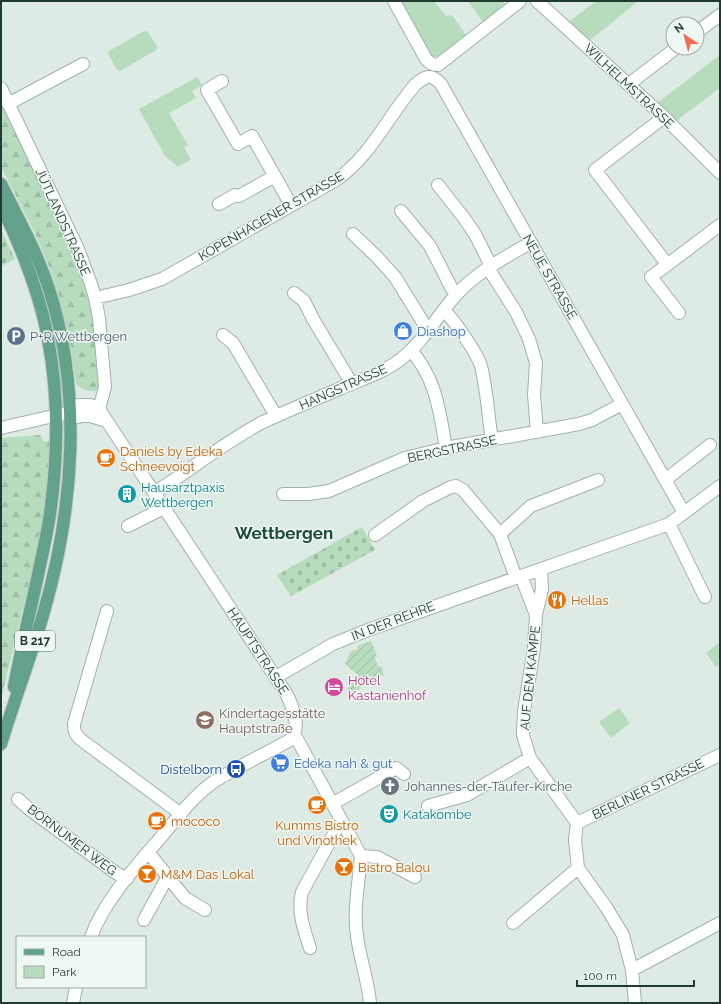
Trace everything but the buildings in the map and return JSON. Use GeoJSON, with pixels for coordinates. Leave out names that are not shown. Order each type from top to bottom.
{"type":"FeatureCollection","features":[{"type":"Feature","properties":{"kind":"main road","name":"B 217"},"geometry":{"type":"LineString","coordinates":[[1,184],[29,240],[49,289],[61,336],[71,412],[68,490],[59,552],[46,607],[30,661],[5,729]]}},
{"type":"Feature","properties":{"kind":"main road","name":"B 217"},"geometry":{"type":"LineString","coordinates":[[1,205],[29,272],[40,307],[48,339],[55,390],[56,414],[56,459],[50,515],[1,744]]}},
{"type":"Feature","properties":{"kind":"street","name":"NEUE STRASSE"},"geometry":{"type":"LineString","coordinates":[[394,1],[426,59],[430,63],[436,79],[441,84],[684,513]]}},
{"type":"Feature","properties":{"kind":"street","name":"KOPENHAGENER STRASSE"},"geometry":{"type":"LineString","coordinates":[[95,298],[128,290],[162,279],[348,172],[369,149],[415,84],[426,77],[438,65],[520,1]]}},
{"type":"Feature","properties":{"kind":"street","name":"WILHELMSTRASSE"},"geometry":{"type":"LineString","coordinates":[[537,1],[719,169]]}},
{"type":"Feature","properties":{"kind":"street"},"geometry":{"type":"LineString","coordinates":[[705,26],[720,15]]}},
{"type":"Feature","properties":{"kind":"street"},"geometry":{"type":"LineString","coordinates":[[628,84],[665,56]]}},
{"type":"Feature","properties":{"kind":"street"},"geometry":{"type":"LineString","coordinates":[[8,104],[83,64]]}},
{"type":"Feature","properties":{"kind":"street"},"geometry":{"type":"LineString","coordinates":[[222,81],[208,90],[238,144],[252,136],[292,205]]}},
{"type":"Feature","properties":{"kind":"street","name":"JÜTLANDSTRASSE"},"geometry":{"type":"LineString","coordinates":[[1,88],[78,249],[95,298],[99,318],[105,387],[99,409]]}},
{"type":"Feature","properties":{"kind":"street"},"geometry":{"type":"LineString","coordinates":[[664,118],[595,170],[668,264]]}},
{"type":"Feature","properties":{"kind":"street"},"geometry":{"type":"LineString","coordinates":[[219,204],[235,195],[239,196],[275,176]]}},
{"type":"Feature","properties":{"kind":"street"},"geometry":{"type":"LineString","coordinates":[[438,185],[471,229],[529,339],[536,363],[534,395],[537,432]]}},
{"type":"Feature","properties":{"kind":"street"},"geometry":{"type":"LineString","coordinates":[[401,212],[430,246],[456,294]]}},
{"type":"Feature","properties":{"kind":"street"},"geometry":{"type":"LineString","coordinates":[[679,313],[651,277],[720,225]]}},
{"type":"Feature","properties":{"kind":"street"},"geometry":{"type":"LineString","coordinates":[[353,234],[395,277],[424,324],[430,329]]}},
{"type":"Feature","properties":{"kind":"street","name":"HANGSTRASSE"},"geometry":{"type":"LineString","coordinates":[[154,492],[191,470],[244,432],[276,416],[371,377],[389,367],[411,350],[430,329],[456,294],[467,284],[490,267],[530,243]]}},
{"type":"Feature","properties":{"kind":"street"},"geometry":{"type":"LineString","coordinates":[[294,293],[304,301],[313,319],[352,384]]}},
{"type":"Feature","properties":{"kind":"street"},"geometry":{"type":"LineString","coordinates":[[444,310],[450,316],[480,365],[492,440]]}},
{"type":"Feature","properties":{"kind":"street"},"geometry":{"type":"LineString","coordinates":[[223,335],[233,343],[276,416]]}},
{"type":"Feature","properties":{"kind":"street"},"geometry":{"type":"LineString","coordinates":[[411,350],[428,373],[434,387],[446,448]]}},
{"type":"Feature","properties":{"kind":"street","name":"BERGSTRASSE"},"geometry":{"type":"LineString","coordinates":[[283,494],[309,494],[329,491],[405,458],[446,448],[537,432],[592,420],[622,404]]}},
{"type":"Feature","properties":{"kind":"street"},"geometry":{"type":"LineString","coordinates":[[1,428],[56,414],[71,412],[78,405],[91,405],[99,409]]}},
{"type":"Feature","properties":{"kind":"street","name":"HAUPTSTRASSE"},"geometry":{"type":"LineString","coordinates":[[99,409],[276,677],[290,702],[296,722],[296,731],[293,737]]}},
{"type":"Feature","properties":{"kind":"street"},"geometry":{"type":"LineString","coordinates":[[71,412],[79,417],[87,415],[107,421]]}},
{"type":"Feature","properties":{"kind":"street"},"geometry":{"type":"LineString","coordinates":[[665,480],[710,445]]}},
{"type":"Feature","properties":{"kind":"street"},"geometry":{"type":"LineString","coordinates":[[500,534],[531,506],[598,480]]}},
{"type":"Feature","properties":{"kind":"street"},"geometry":{"type":"LineString","coordinates":[[375,535],[423,501],[456,486],[463,490],[500,534],[519,577]]}},
{"type":"Feature","properties":{"kind":"street","name":"IN DER REHRE"},"geometry":{"type":"LineString","coordinates":[[276,677],[340,641],[494,584],[519,577],[669,524],[720,486]]}},
{"type":"Feature","properties":{"kind":"street"},"geometry":{"type":"LineString","coordinates":[[128,526],[164,508]]}},
{"type":"Feature","properties":{"kind":"street"},"geometry":{"type":"LineString","coordinates":[[669,524],[705,596]]}},
{"type":"Feature","properties":{"kind":"street","name":"AUF DEM KAMPE"},"geometry":{"type":"LineString","coordinates":[[541,569],[542,589],[536,615],[534,648],[524,711],[523,735],[530,758],[577,824]]}},
{"type":"Feature","properties":{"kind":"street","name":"AUF DEM KAMPE"},"geometry":{"type":"LineString","coordinates":[[519,577],[536,615]]}},
{"type":"Feature","properties":{"kind":"street"},"geometry":{"type":"LineString","coordinates":[[107,611],[74,724],[74,730],[80,739],[180,814]]}},
{"type":"Feature","properties":{"kind":"street"},"geometry":{"type":"LineString","coordinates":[[91,936],[94,927],[109,902],[180,814],[203,791],[214,782],[293,737],[297,739],[361,856],[355,919],[357,935],[368,982],[370,1003]]}},
{"type":"Feature","properties":{"kind":"street","name":"BERLINER STRASSE"},"geometry":{"type":"LineString","coordinates":[[577,824],[720,755]]}},
{"type":"Feature","properties":{"kind":"street"},"geometry":{"type":"LineString","coordinates":[[428,806],[467,795],[530,758]]}},
{"type":"Feature","properties":{"kind":"street"},"geometry":{"type":"LineString","coordinates":[[332,804],[396,768],[404,774]]}},
{"type":"Feature","properties":{"kind":"street","name":"BORNUMER WEG"},"geometry":{"type":"LineString","coordinates":[[18,799],[29,809],[109,868],[127,879]]}},
{"type":"Feature","properties":{"kind":"street"},"geometry":{"type":"LineString","coordinates":[[310,948],[302,925],[300,900],[302,892],[341,821]]}},
{"type":"Feature","properties":{"kind":"street"},"geometry":{"type":"LineString","coordinates":[[577,824],[575,840],[578,868],[606,907],[623,936],[632,970],[635,1003]]}},
{"type":"Feature","properties":{"kind":"street"},"geometry":{"type":"LineString","coordinates":[[148,852],[184,898],[205,910]]}},
{"type":"Feature","properties":{"kind":"street"},"geometry":{"type":"LineString","coordinates":[[361,856],[377,857],[415,877]]}},
{"type":"Feature","properties":{"kind":"street"},"geometry":{"type":"LineString","coordinates":[[513,923],[578,868]]}},
{"type":"Feature","properties":{"kind":"street"},"geometry":{"type":"LineString","coordinates":[[144,920],[168,876]]}},
{"type":"Feature","properties":{"kind":"street"},"geometry":{"type":"LineString","coordinates":[[632,970],[720,923]]}},
{"type":"Feature","properties":{"kind":"street"},"geometry":{"type":"LineString","coordinates":[[73,1003],[76,988]]}},
{"type":"Feature","properties":{"kind":"green space"},"geometry":{"type":"Polygon","coordinates":[[[399,1],[434,1],[446,16],[452,15],[466,35],[438,57],[431,56],[399,1]]]}},
{"type":"Feature","properties":{"kind":"green space"},"geometry":{"type":"Polygon","coordinates":[[[468,1],[502,1],[505,4],[483,22],[468,1]]]}},
{"type":"Feature","properties":{"kind":"green space"},"geometry":{"type":"Polygon","coordinates":[[[596,1],[638,1],[587,42],[566,24],[596,1]]]}},
{"type":"Feature","properties":{"kind":"green space"},"geometry":{"type":"Polygon","coordinates":[[[144,31],[148,32],[157,47],[156,50],[120,71],[117,70],[108,53],[109,51],[144,31]]]}},
{"type":"Feature","properties":{"kind":"green space"},"geometry":{"type":"Polygon","coordinates":[[[720,55],[720,88],[676,121],[657,103],[720,55]]]}},
{"type":"Feature","properties":{"kind":"green space"},"geometry":{"type":"Polygon","coordinates":[[[197,77],[202,85],[192,91],[196,98],[169,113],[188,145],[184,147],[191,160],[178,167],[165,156],[139,109],[197,77]]]}},
{"type":"Feature","properties":{"kind":"green space"},"geometry":{"type":"Polygon","coordinates":[[[1,89],[95,298],[101,385],[96,391],[85,390],[76,384],[69,336],[50,269],[34,231],[1,167],[1,89]]]}},
{"type":"Feature","properties":{"kind":"green space"},"geometry":{"type":"Polygon","coordinates":[[[1,229],[15,259],[1,266],[1,229]]]}},
{"type":"Feature","properties":{"kind":"green space"},"geometry":{"type":"Polygon","coordinates":[[[39,435],[43,441],[50,441],[45,510],[37,551],[1,699],[1,438],[39,435]]]}},
{"type":"Feature","properties":{"kind":"green space"},"geometry":{"type":"Polygon","coordinates":[[[362,527],[375,550],[291,596],[277,575],[362,527]]]}},
{"type":"Feature","properties":{"kind":"green space"},"geometry":{"type":"Polygon","coordinates":[[[371,641],[377,656],[375,657],[378,667],[381,666],[384,675],[366,681],[354,695],[347,689],[358,675],[345,664],[350,652],[358,649],[357,646],[371,641]]]}},
{"type":"Feature","properties":{"kind":"green space"},"geometry":{"type":"Polygon","coordinates":[[[720,642],[720,664],[716,667],[706,653],[720,642]]]}},
{"type":"Feature","properties":{"kind":"green space"},"geometry":{"type":"Polygon","coordinates":[[[619,708],[630,723],[611,738],[599,722],[619,708]]]}},
{"type":"Feature","properties":{"kind":"place","name":"Diashop"},"geometry":{"type":"Point","coordinates":[403,331]}},
{"type":"Feature","properties":{"kind":"place","name":"P+R Wettbergen"},"geometry":{"type":"Point","coordinates":[16,336]}},
{"type":"Feature","properties":{"kind":"place","name":"Daniels by Edeka Schneevoigt"},"geometry":{"type":"Point","coordinates":[106,458]}},
{"type":"Feature","properties":{"kind":"place","name":"Hausarztpaxis Wettbergen"},"geometry":{"type":"Point","coordinates":[127,494]}},
{"type":"Feature","properties":{"kind":"place","name":"Hellas"},"geometry":{"type":"Point","coordinates":[557,600]}},
{"type":"Feature","properties":{"kind":"place","name":"Hotel Kastanienhof"},"geometry":{"type":"Point","coordinates":[334,687]}},
{"type":"Feature","properties":{"kind":"place","name":"Kindertagesstätte Hauptstraße"},"geometry":{"type":"Point","coordinates":[205,720]}},
{"type":"Feature","properties":{"kind":"place","name":"Edeka nah & gut"},"geometry":{"type":"Point","coordinates":[280,763]}},
{"type":"Feature","properties":{"kind":"place","name":"Distelborn"},"geometry":{"type":"Point","coordinates":[236,769]}},
{"type":"Feature","properties":{"kind":"place","name":"Johannes-der-Täufer-Kirche"},"geometry":{"type":"Point","coordinates":[390,786]}},
{"type":"Feature","properties":{"kind":"place","name":"Kumms Bistro und Vinothek"},"geometry":{"type":"Point","coordinates":[317,805]}},
{"type":"Feature","properties":{"kind":"place","name":"Katakombe"},"geometry":{"type":"Point","coordinates":[389,814]}},
{"type":"Feature","properties":{"kind":"place","name":"mococo"},"geometry":{"type":"Point","coordinates":[157,821]}},
{"type":"Feature","properties":{"kind":"place","name":"Bistro Balou"},"geometry":{"type":"Point","coordinates":[344,867]}},
{"type":"Feature","properties":{"kind":"place","name":"M&M Das Lokal"},"geometry":{"type":"Point","coordinates":[147,874]}},
{"type":"Feature","properties":{"kind":"district","name":"Wettbergen"},"geometry":{"type":"Point","coordinates":[284,533]}}]}
